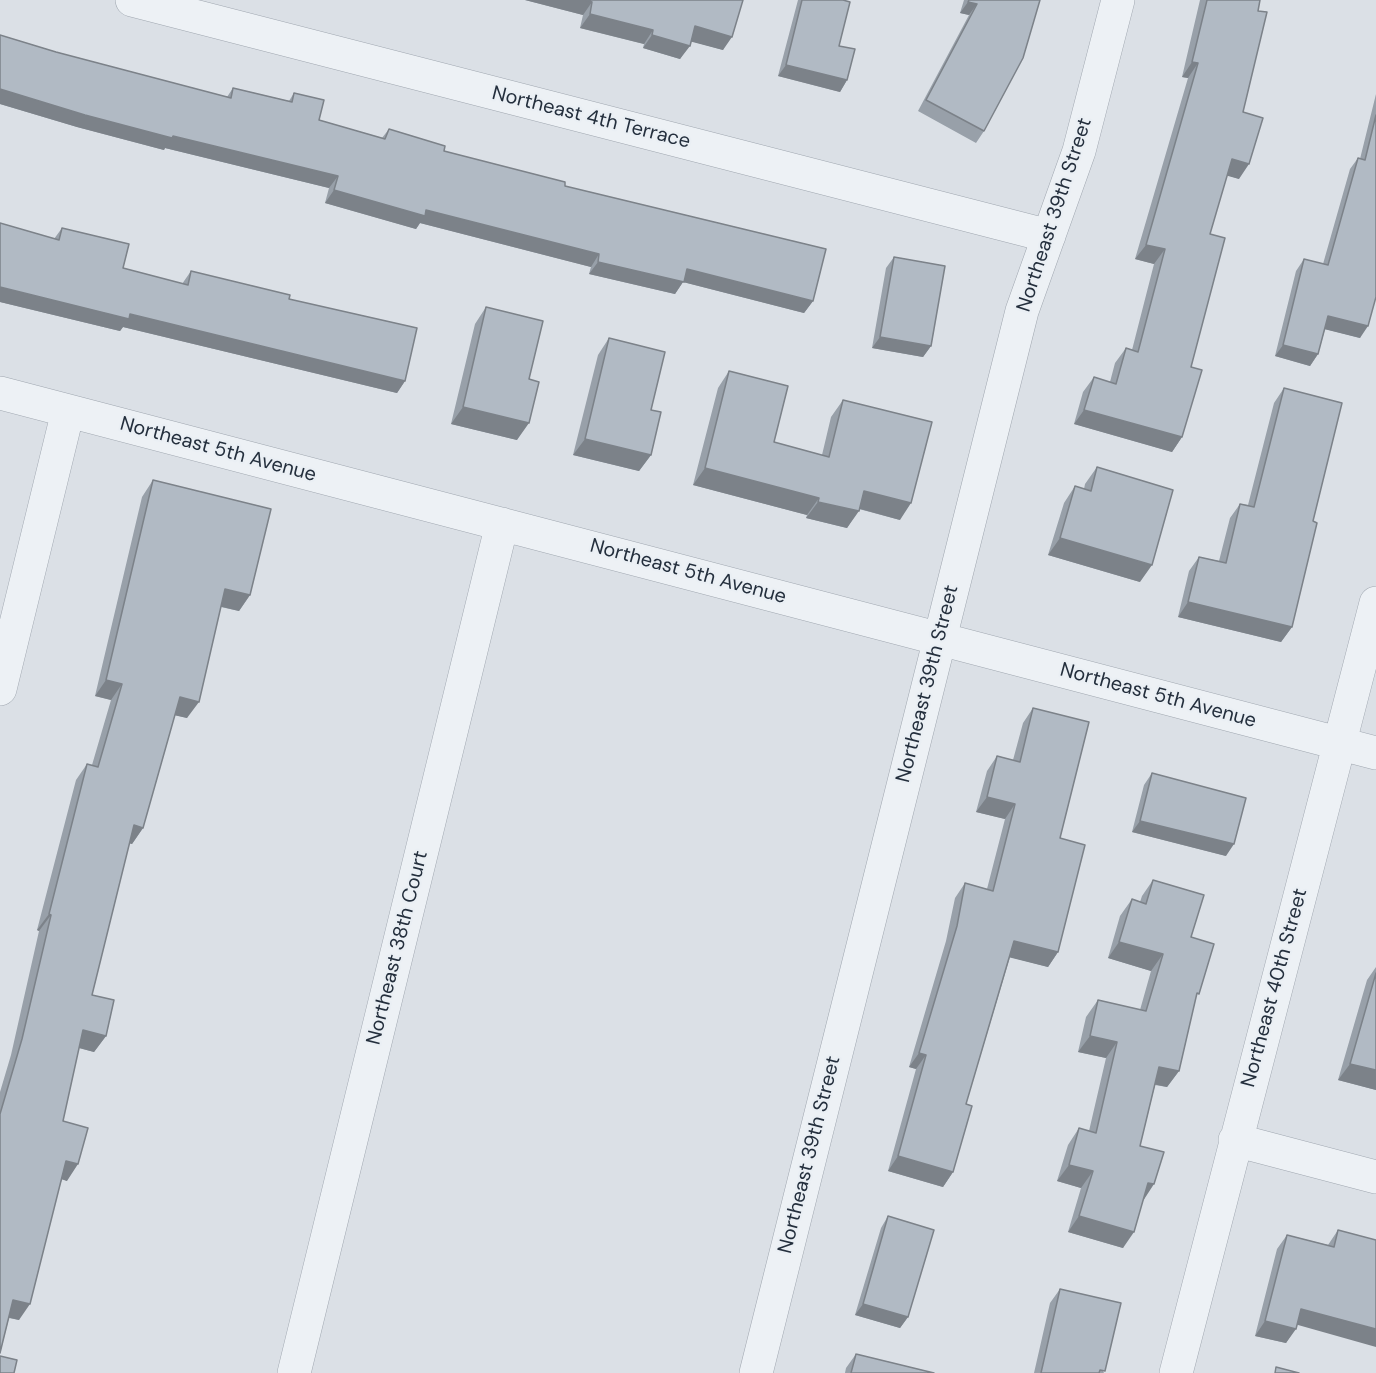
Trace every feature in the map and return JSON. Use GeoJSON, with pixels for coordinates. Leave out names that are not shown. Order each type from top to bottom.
{"type":"FeatureCollection","features":[{"type":"Feature","properties":{"kind":"street","name":"Northeast 39th Street"},"geometry":{"type":"LineString","coordinates":[[756,1373],[1022,311],[1079,151],[1118,0]]}},
{"type":"Feature","properties":{"kind":"street","name":"Northeast 4th Terrace"},"geometry":{"type":"LineString","coordinates":[[150,2],[1049,236]]}},
{"type":"Feature","properties":{"kind":"street","name":"Northeast 5th Avenue"},"geometry":{"type":"LineString","coordinates":[[0,393],[1376,753]]}},
{"type":"Feature","properties":{"kind":"street"},"geometry":{"type":"LineString","coordinates":[[0,689],[68,411]]}},
{"type":"Feature","properties":{"kind":"street","name":"Northeast 38th Court"},"geometry":{"type":"LineString","coordinates":[[294,1373],[502,524]]}},
{"type":"Feature","properties":{"kind":"street","name":"Northeast 40th Street"},"geometry":{"type":"LineString","coordinates":[[1176,1373],[1376,603]]}},
{"type":"Feature","properties":{"kind":"street"},"geometry":{"type":"LineString","coordinates":[[1235,1140],[1376,1177]]}},
{"type":"Feature","properties":{"kind":"building"},"geometry":{"type":"Polygon","coordinates":[[[586,0],[743,0],[732,37],[695,26],[690,46],[652,35],[653,30],[590,14],[592,2],[586,0]]]}},
{"type":"Feature","properties":{"kind":"building"},"geometry":{"type":"Polygon","coordinates":[[[802,0],[850,2],[839,46],[855,49],[847,80],[786,65],[802,0]]]}},
{"type":"Feature","properties":{"kind":"building"},"geometry":{"type":"Polygon","coordinates":[[[969,0],[1040,0],[1023,58],[984,131],[926,100],[977,4],[968,2],[969,0]]]}},
{"type":"Feature","properties":{"kind":"building"},"geometry":{"type":"Polygon","coordinates":[[[1207,0],[1260,0],[1258,11],[1267,12],[1243,112],[1263,118],[1249,164],[1232,159],[1210,234],[1225,238],[1191,367],[1202,370],[1182,437],[1084,410],[1094,377],[1116,384],[1126,348],[1138,352],[1165,249],[1146,245],[1198,63],[1192,62],[1207,0]]]}},
{"type":"Feature","properties":{"kind":"building"},"geometry":{"type":"Polygon","coordinates":[[[0,35],[231,98],[233,88],[292,102],[294,93],[324,100],[319,120],[385,139],[389,129],[445,146],[444,151],[565,182],[565,186],[826,249],[813,301],[687,269],[684,282],[598,262],[599,254],[426,210],[425,216],[334,190],[338,176],[173,136],[172,138],[0,89],[0,35]]]}},
{"type":"Feature","properties":{"kind":"building"},"geometry":{"type":"Polygon","coordinates":[[[1376,115],[1376,297],[1368,326],[1328,316],[1318,354],[1283,345],[1304,259],[1328,265],[1358,158],[1365,160],[1376,115]]]}},
{"type":"Feature","properties":{"kind":"building"},"geometry":{"type":"Polygon","coordinates":[[[0,223],[59,240],[62,228],[129,244],[123,268],[188,285],[191,271],[290,295],[289,299],[417,328],[405,381],[130,314],[129,319],[0,287],[0,223]]]}},
{"type":"Feature","properties":{"kind":"building"},"geometry":{"type":"Polygon","coordinates":[[[894,257],[945,266],[931,346],[880,337],[894,257]]]}},
{"type":"Feature","properties":{"kind":"building"},"geometry":{"type":"Polygon","coordinates":[[[486,307],[543,321],[529,379],[539,382],[529,423],[463,407],[486,307]]]}},
{"type":"Feature","properties":{"kind":"building"},"geometry":{"type":"Polygon","coordinates":[[[609,338],[665,352],[651,410],[661,412],[651,455],[585,439],[609,338]]]}},
{"type":"Feature","properties":{"kind":"building"},"geometry":{"type":"Polygon","coordinates":[[[729,371],[788,386],[774,442],[829,457],[843,400],[932,422],[911,503],[864,491],[859,511],[818,502],[819,498],[705,468],[729,371]]]}},
{"type":"Feature","properties":{"kind":"building"},"geometry":{"type":"Polygon","coordinates":[[[1284,388],[1342,403],[1313,521],[1317,523],[1292,627],[1188,602],[1199,557],[1226,563],[1240,504],[1254,507],[1284,388]]]}},
{"type":"Feature","properties":{"kind":"building"},"geometry":{"type":"Polygon","coordinates":[[[1097,467],[1173,490],[1152,565],[1060,538],[1075,486],[1091,491],[1097,467]]]}},
{"type":"Feature","properties":{"kind":"building"},"geometry":{"type":"Polygon","coordinates":[[[153,480],[271,509],[250,595],[225,589],[199,702],[180,697],[143,828],[134,825],[92,995],[114,1000],[106,1036],[83,1030],[63,1121],[88,1128],[78,1164],[66,1161],[30,1304],[13,1300],[0,1353],[0,1114],[22,1039],[51,915],[49,914],[87,764],[98,767],[122,684],[106,680],[153,480]]]}},
{"type":"Feature","properties":{"kind":"building"},"geometry":{"type":"Polygon","coordinates":[[[1033,708],[1089,722],[1060,838],[1085,845],[1058,952],[1014,941],[966,1104],[972,1106],[953,1172],[898,1156],[926,1055],[919,1053],[957,926],[965,883],[993,891],[1015,804],[987,797],[997,756],[1020,762],[1033,708]]]}},
{"type":"Feature","properties":{"kind":"building"},"geometry":{"type":"Polygon","coordinates":[[[1152,773],[1246,798],[1234,844],[1140,821],[1152,773]]]}},
{"type":"Feature","properties":{"kind":"building"},"geometry":{"type":"Polygon","coordinates":[[[1153,880],[1204,895],[1191,937],[1214,944],[1199,994],[1197,993],[1179,1071],[1159,1067],[1140,1146],[1164,1152],[1154,1184],[1148,1183],[1134,1232],[1079,1216],[1093,1171],[1069,1165],[1079,1128],[1096,1133],[1117,1042],[1090,1036],[1098,1000],[1146,1011],[1163,954],[1119,942],[1132,899],[1146,904],[1153,880]]]}},
{"type":"Feature","properties":{"kind":"building"},"geometry":{"type":"Polygon","coordinates":[[[1376,973],[1376,1070],[1350,1064],[1376,973]]]}},
{"type":"Feature","properties":{"kind":"building"},"geometry":{"type":"Polygon","coordinates":[[[888,1216],[934,1230],[908,1317],[863,1304],[888,1216]]]}},
{"type":"Feature","properties":{"kind":"building"},"geometry":{"type":"Polygon","coordinates":[[[1338,1230],[1376,1240],[1376,1329],[1301,1309],[1296,1329],[1265,1321],[1287,1235],[1334,1247],[1338,1230]]]}},
{"type":"Feature","properties":{"kind":"building"},"geometry":{"type":"Polygon","coordinates":[[[1060,1289],[1121,1303],[1105,1371],[1100,1370],[1099,1373],[1041,1373],[1060,1289]]]}},
{"type":"Feature","properties":{"kind":"building"},"geometry":{"type":"Polygon","coordinates":[[[856,1354],[934,1373],[851,1373],[856,1354]]]}},
{"type":"Feature","properties":{"kind":"building"},"geometry":{"type":"Polygon","coordinates":[[[0,1356],[17,1360],[14,1373],[0,1373],[0,1356]]]}},
{"type":"Feature","properties":{"kind":"building"},"geometry":{"type":"Polygon","coordinates":[[[1276,1367],[1299,1373],[1275,1373],[1276,1367]]]}}]}
